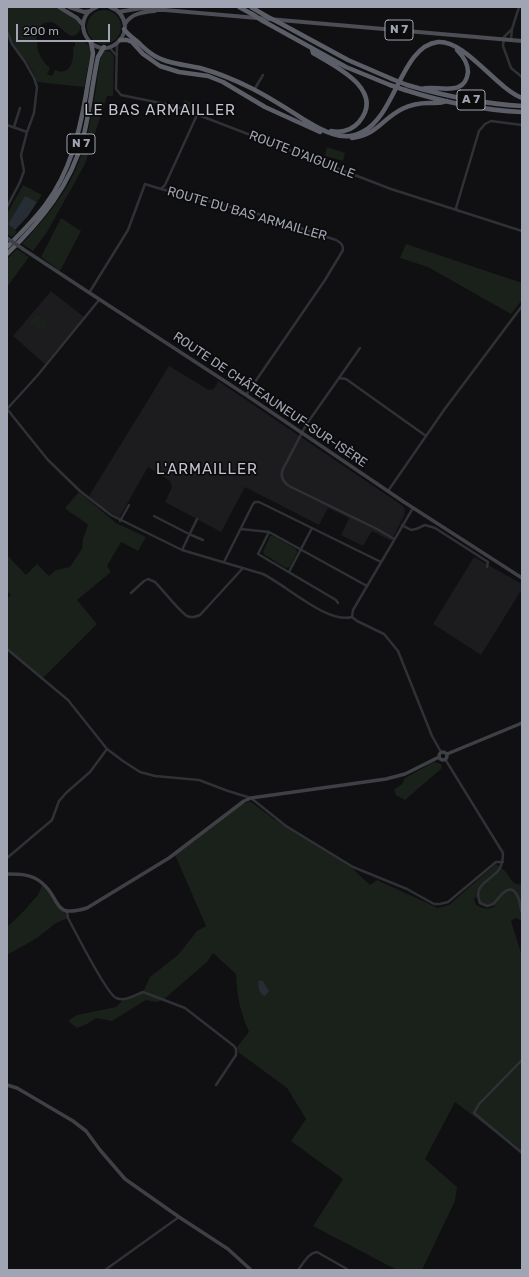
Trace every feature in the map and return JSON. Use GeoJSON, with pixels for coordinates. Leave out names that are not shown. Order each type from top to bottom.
{"type":"FeatureCollection","features":[{"type":"Feature","properties":{"kind":"highway","name":"A 7"},"geometry":{"type":"LineString","coordinates":[[239,7],[312,49],[390,85],[447,102],[495,110],[522,112]]}},
{"type":"Feature","properties":{"kind":"highway","name":"A 7"},"geometry":{"type":"LineString","coordinates":[[251,7],[348,60],[407,85],[470,100],[522,106]]}},
{"type":"Feature","properties":{"kind":"highway"},"geometry":{"type":"LineString","coordinates":[[124,27],[149,52],[158,58],[172,63],[199,68],[222,75],[254,90],[317,128],[338,136],[351,136],[369,128],[383,113],[416,54],[425,46],[438,42],[450,44],[464,52],[504,88],[522,98]]}},
{"type":"Feature","properties":{"kind":"highway"},"geometry":{"type":"LineString","coordinates":[[118,42],[127,40],[132,42],[143,54],[160,66],[179,72],[208,76],[223,82],[276,112],[312,129],[338,138],[353,138],[370,134],[395,113],[407,107],[421,104],[441,104],[447,102]]}},
{"type":"Feature","properties":{"kind":"highway","name":"N 7"},"geometry":{"type":"LineString","coordinates":[[7,247],[46,204],[61,180],[72,156],[81,124],[92,60],[93,48],[90,43]]}},
{"type":"Feature","properties":{"kind":"highway"},"geometry":{"type":"LineString","coordinates":[[353,138],[374,128],[382,118],[414,60],[424,50],[434,45],[445,45],[450,46],[461,54],[466,63],[468,72],[464,82],[460,86],[442,90],[427,87],[421,89]]}},
{"type":"Feature","properties":{"kind":"highway","name":"N 7"},"geometry":{"type":"LineString","coordinates":[[7,254],[44,215],[69,175],[83,138],[99,53],[104,48]]}},
{"type":"Feature","properties":{"kind":"highway"},"geometry":{"type":"LineString","coordinates":[[309,122],[331,131],[341,132],[348,130],[359,123],[363,118],[366,107],[366,96],[352,77],[313,53],[312,49]]}},
{"type":"Feature","properties":{"kind":"main road"},"geometry":{"type":"LineString","coordinates":[[59,7],[77,18],[83,25]]}},
{"type":"Feature","properties":{"kind":"main road"},"geometry":{"type":"LineString","coordinates":[[69,7],[84,12],[90,11],[97,7]]}},
{"type":"Feature","properties":{"kind":"main road"},"geometry":{"type":"LineString","coordinates":[[90,11],[84,20],[83,25],[85,34],[90,43],[104,48],[118,42],[124,27],[122,17],[118,12],[110,7]]}},
{"type":"Feature","properties":{"kind":"main road","name":"N 7"},"geometry":{"type":"LineString","coordinates":[[118,12],[142,8],[522,41]]}},
{"type":"Feature","properties":{"kind":"main road","name":"N 7"},"geometry":{"type":"LineString","coordinates":[[124,27],[128,19],[132,16],[141,13],[165,10]]}},
{"type":"Feature","properties":{"kind":"street"},"geometry":{"type":"LineString","coordinates":[[511,40],[512,29],[518,7]]}},
{"type":"Feature","properties":{"kind":"street"},"geometry":{"type":"LineString","coordinates":[[512,29],[503,39],[504,46],[511,68],[522,77]]}},
{"type":"Feature","properties":{"kind":"street"},"geometry":{"type":"LineString","coordinates":[[7,31],[12,44],[25,62],[37,87],[34,113],[21,155],[24,171],[7,207]]}},
{"type":"Feature","properties":{"kind":"street","name":"ROUTE D'AIGUILLE"},"geometry":{"type":"LineString","coordinates":[[118,42],[116,89],[118,94],[129,98],[164,103],[392,189],[522,231]]}},
{"type":"Feature","properties":{"kind":"street"},"geometry":{"type":"LineString","coordinates":[[109,47],[117,55]]}},
{"type":"Feature","properties":{"kind":"street"},"geometry":{"type":"LineString","coordinates":[[254,90],[262,75]]}},
{"type":"Feature","properties":{"kind":"street"},"geometry":{"type":"LineString","coordinates":[[14,127],[20,108]]}},
{"type":"Feature","properties":{"kind":"street"},"geometry":{"type":"LineString","coordinates":[[89,293],[128,230],[145,184],[162,189],[166,185],[197,115]]}},
{"type":"Feature","properties":{"kind":"street"},"geometry":{"type":"LineString","coordinates":[[458,211],[456,208],[479,130],[491,121],[522,125]]}},
{"type":"Feature","properties":{"kind":"street"},"geometry":{"type":"LineString","coordinates":[[7,125],[27,132]]}},
{"type":"Feature","properties":{"kind":"street","name":"ROUTE DU BAS ARMAILLER"},"geometry":{"type":"LineString","coordinates":[[162,189],[258,214],[336,240],[343,246],[343,250],[325,280],[246,395]]}},
{"type":"Feature","properties":{"kind":"street","name":"ROUTE DE CHÂTEAUNEUF-SUR-ISÈRE"},"geometry":{"type":"LineString","coordinates":[[7,238],[99,300],[246,395],[413,508],[522,578]]}},
{"type":"Feature","properties":{"kind":"street"},"geometry":{"type":"LineString","coordinates":[[99,300],[37,376],[7,409],[48,460],[88,498],[120,521],[182,550],[263,574],[274,579],[322,611],[341,618],[352,617],[384,634],[398,651],[432,736],[441,752],[445,752],[447,754],[522,723]]}},
{"type":"Feature","properties":{"kind":"street"},"geometry":{"type":"LineString","coordinates":[[388,491],[448,404],[522,306]]}},
{"type":"Feature","properties":{"kind":"street"},"geometry":{"type":"LineString","coordinates":[[360,348],[306,425],[282,472],[284,481],[289,486],[377,529],[394,539]]}},
{"type":"Feature","properties":{"kind":"street"},"geometry":{"type":"LineString","coordinates":[[339,378],[346,379],[426,436]]}},
{"type":"Feature","properties":{"kind":"street"},"geometry":{"type":"LineString","coordinates":[[224,562],[255,502],[263,503],[381,562]]}},
{"type":"Feature","properties":{"kind":"street"},"geometry":{"type":"LineString","coordinates":[[120,521],[129,505]]}},
{"type":"Feature","properties":{"kind":"street"},"geometry":{"type":"LineString","coordinates":[[352,617],[354,610],[367,586],[402,524],[413,508]]}},
{"type":"Feature","properties":{"kind":"street"},"geometry":{"type":"LineString","coordinates":[[154,516],[203,540]]}},
{"type":"Feature","properties":{"kind":"street"},"geometry":{"type":"LineString","coordinates":[[182,550],[197,519]]}},
{"type":"Feature","properties":{"kind":"street"},"geometry":{"type":"LineString","coordinates":[[402,524],[411,530],[416,530],[425,525],[435,528],[488,562],[486,567]]}},
{"type":"Feature","properties":{"kind":"street"},"geometry":{"type":"LineString","coordinates":[[289,572],[312,528]]}},
{"type":"Feature","properties":{"kind":"street"},"geometry":{"type":"LineString","coordinates":[[241,529],[269,532],[367,586]]}},
{"type":"Feature","properties":{"kind":"street"},"geometry":{"type":"LineString","coordinates":[[269,532],[258,554],[336,600],[338,603]]}},
{"type":"Feature","properties":{"kind":"street"},"geometry":{"type":"LineString","coordinates":[[131,593],[148,579],[155,582],[185,614],[196,617],[200,615],[243,568]]}},
{"type":"Feature","properties":{"kind":"street"},"geometry":{"type":"LineString","coordinates":[[7,649],[68,700],[107,749],[140,772],[155,776],[199,780],[251,798],[286,826],[341,860],[434,904],[448,902],[496,862],[503,862]]}},
{"type":"Feature","properties":{"kind":"street"},"geometry":{"type":"LineString","coordinates":[[7,858],[52,820],[59,801],[90,772],[107,749]]}},
{"type":"Feature","properties":{"kind":"street"},"geometry":{"type":"LineString","coordinates":[[7,874],[32,876],[43,883],[50,892],[54,901],[61,908],[67,912],[75,912],[87,908],[169,858],[238,805],[251,798],[386,779],[405,774],[439,757],[441,752]]}},
{"type":"Feature","properties":{"kind":"street"},"geometry":{"type":"LineString","coordinates":[[445,759],[447,754]]}},
{"type":"Feature","properties":{"kind":"street"},"geometry":{"type":"LineString","coordinates":[[439,757],[442,760],[445,759],[503,853],[503,862],[498,870],[488,878],[479,890],[478,897],[480,903],[488,906],[493,904],[506,890],[512,890],[517,894],[522,913]]}},
{"type":"Feature","properties":{"kind":"street"},"geometry":{"type":"LineString","coordinates":[[67,912],[68,918],[91,960],[110,992],[115,997],[123,1000],[143,992],[185,1008],[234,1046],[236,1049],[236,1055],[216,1085]]}},
{"type":"Feature","properties":{"kind":"street"},"geometry":{"type":"LineString","coordinates":[[522,1060],[479,1104],[474,1113],[522,1153]]}},
{"type":"Feature","properties":{"kind":"street"},"geometry":{"type":"LineString","coordinates":[[7,1085],[17,1088],[73,1121],[86,1131],[125,1179],[228,1249],[251,1270]]}},
{"type":"Feature","properties":{"kind":"street"},"geometry":{"type":"LineString","coordinates":[[105,1270],[179,1217]]}},
{"type":"Feature","properties":{"kind":"street"},"geometry":{"type":"LineString","coordinates":[[298,1270],[314,1252],[317,1252],[347,1269]]}},
{"type":"Feature","properties":{"kind":"shaded area"},"geometry":{"type":"Polygon","coordinates":[[[7,7],[53,7],[70,15],[79,23],[80,26],[78,33],[71,36],[53,23],[44,23],[38,30],[37,44],[41,57],[50,68],[47,74],[52,76],[55,70],[65,71],[71,65],[73,46],[75,47],[75,42],[82,40],[85,42],[89,46],[91,52],[84,87],[37,82],[31,68],[16,48],[9,34],[7,24],[7,7]]]}},
{"type":"Feature","properties":{"kind":"shaded area"},"geometry":{"type":"Polygon","coordinates":[[[101,10],[107,10],[111,11],[118,17],[121,27],[120,34],[114,41],[107,44],[101,44],[97,43],[90,37],[87,30],[87,24],[88,20],[94,13],[101,10]]]}},
{"type":"Feature","properties":{"kind":"shaded area"},"geometry":{"type":"Polygon","coordinates":[[[104,51],[110,52],[114,57],[113,96],[107,96],[85,164],[47,232],[33,251],[22,244],[58,201],[68,185],[81,155],[90,122],[101,55],[104,51]]]}},
{"type":"Feature","properties":{"kind":"shaded area"},"geometry":{"type":"Polygon","coordinates":[[[184,100],[201,106],[198,114],[181,107],[184,100]]]}},
{"type":"Feature","properties":{"kind":"shaded area"},"geometry":{"type":"Polygon","coordinates":[[[327,147],[345,153],[343,161],[325,156],[327,147]]]}},
{"type":"Feature","properties":{"kind":"shaded area"},"geometry":{"type":"Polygon","coordinates":[[[23,185],[42,195],[37,202],[25,197],[8,224],[17,232],[12,237],[7,234],[7,214],[23,185]]]}},
{"type":"Feature","properties":{"kind":"shaded area"},"geometry":{"type":"Polygon","coordinates":[[[25,196],[37,202],[28,216],[15,230],[8,224],[25,196]]]}},
{"type":"Feature","properties":{"kind":"shaded area"},"geometry":{"type":"Polygon","coordinates":[[[61,218],[81,231],[60,271],[41,257],[61,218]]]}},
{"type":"Feature","properties":{"kind":"shaded area"},"geometry":{"type":"Polygon","coordinates":[[[406,244],[522,283],[522,300],[511,314],[428,267],[400,258],[406,244]]]}},
{"type":"Feature","properties":{"kind":"shaded area"},"geometry":{"type":"Polygon","coordinates":[[[17,249],[29,257],[7,287],[7,259],[17,249]]]}},
{"type":"Feature","properties":{"kind":"shaded area"},"geometry":{"type":"Polygon","coordinates":[[[51,291],[84,317],[45,364],[13,336],[51,291]]]}},
{"type":"Feature","properties":{"kind":"shaded area"},"geometry":{"type":"Polygon","coordinates":[[[36,314],[48,324],[42,331],[30,322],[36,314]]]}},
{"type":"Feature","properties":{"kind":"shaded area"},"geometry":{"type":"Polygon","coordinates":[[[169,366],[209,390],[214,389],[218,381],[403,506],[405,510],[404,516],[391,541],[372,531],[363,546],[341,535],[349,518],[328,508],[319,525],[245,487],[221,532],[165,502],[172,487],[170,481],[148,467],[119,518],[101,506],[89,496],[169,366]]]}},
{"type":"Feature","properties":{"kind":"shaded area"},"geometry":{"type":"Polygon","coordinates":[[[79,492],[116,523],[146,537],[138,551],[121,542],[107,566],[111,572],[77,600],[97,624],[42,679],[7,649],[7,599],[11,595],[7,591],[7,555],[26,575],[37,564],[49,576],[56,570],[70,567],[82,549],[83,539],[88,525],[65,508],[79,492]]]}},
{"type":"Feature","properties":{"kind":"shaded area"},"geometry":{"type":"Polygon","coordinates":[[[270,536],[273,536],[296,549],[297,552],[290,567],[286,568],[265,555],[263,552],[270,536]]]}},
{"type":"Feature","properties":{"kind":"shaded area"},"geometry":{"type":"Polygon","coordinates":[[[474,557],[522,584],[522,589],[481,655],[433,624],[474,557]]]}},
{"type":"Feature","properties":{"kind":"shaded area"},"geometry":{"type":"Polygon","coordinates":[[[434,762],[441,764],[442,768],[405,800],[396,795],[394,790],[402,784],[405,778],[434,762]]]}},
{"type":"Feature","properties":{"kind":"shaded area"},"geometry":{"type":"Polygon","coordinates":[[[251,802],[274,819],[351,867],[370,885],[377,880],[438,908],[449,905],[496,864],[505,871],[513,882],[516,884],[522,884],[522,902],[520,906],[522,921],[516,918],[511,921],[522,956],[522,1153],[455,1102],[425,1159],[457,1187],[455,1201],[422,1270],[397,1270],[313,1226],[343,1179],[291,1141],[306,1119],[287,1088],[238,1052],[237,1047],[249,1032],[240,1004],[236,974],[213,953],[207,962],[163,1000],[156,1002],[146,1000],[112,1021],[96,1018],[77,1028],[68,1021],[77,1015],[116,1007],[123,1000],[143,992],[150,977],[178,955],[197,931],[206,926],[175,855],[243,804],[251,802]],[[478,897],[474,898],[476,905],[481,907],[488,908],[495,906],[493,904],[487,906],[480,903],[478,897]]]}},
{"type":"Feature","properties":{"kind":"shaded area"},"geometry":{"type":"Polygon","coordinates":[[[43,883],[54,901],[67,911],[68,918],[56,923],[37,938],[7,955],[7,927],[38,895],[43,883]]]}},
{"type":"Feature","properties":{"kind":"shaded area"},"geometry":{"type":"Polygon","coordinates":[[[259,980],[263,981],[269,991],[265,996],[261,994],[259,990],[259,980]]]}},
{"type":"Feature","properties":{"kind":"district","name":"LE BAS ARMAILLER"},"geometry":{"type":"Point","coordinates":[160,111]}},
{"type":"Feature","properties":{"kind":"district","name":"L'ARMAILLER"},"geometry":{"type":"Point","coordinates":[207,470]}}]}
